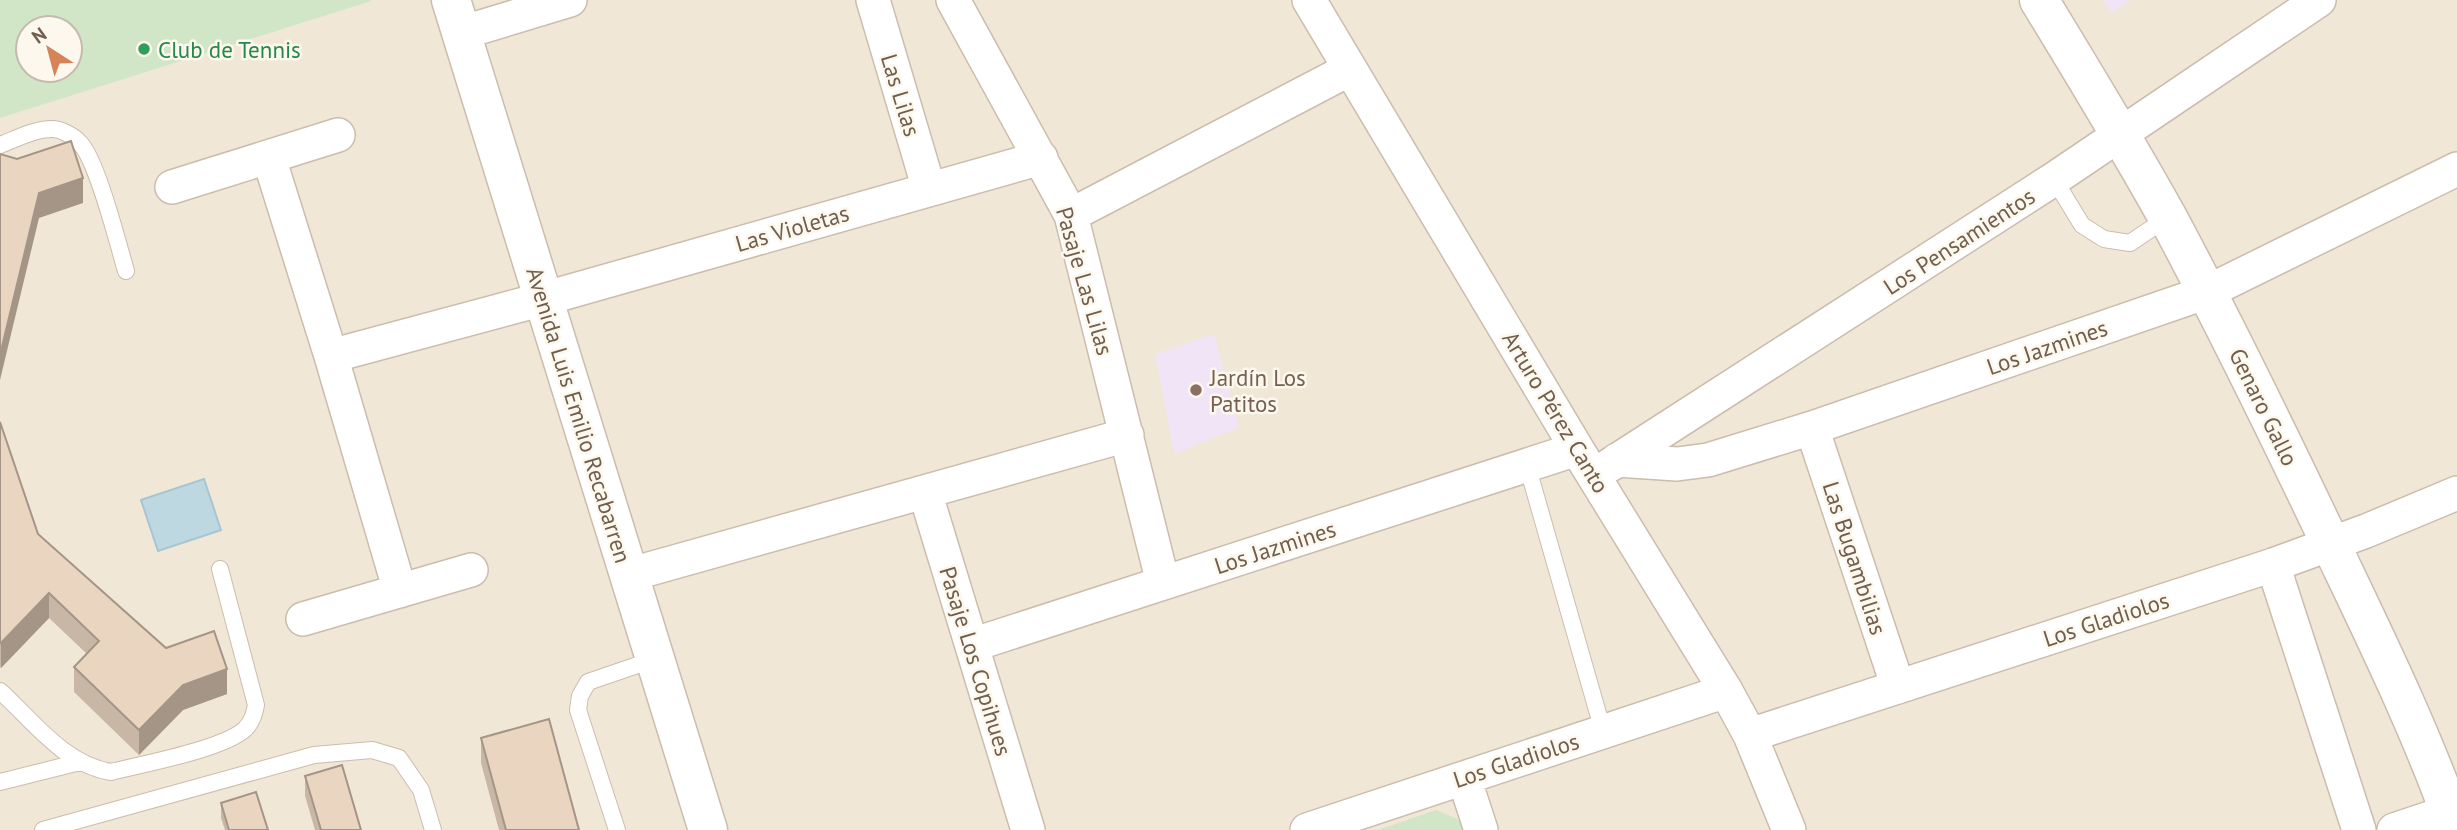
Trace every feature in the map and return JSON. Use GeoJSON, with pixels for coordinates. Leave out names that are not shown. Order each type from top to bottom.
{"type":"FeatureCollection","features":[{"type":"Feature","properties":{"kind":"street"},"geometry":{"type":"LineString","coordinates":[[456,17],[570,0]]}},
{"type":"Feature","properties":{"kind":"street","name":"Las Lilas"},"geometry":{"type":"LineString","coordinates":[[873,0],[929,189]]}},
{"type":"Feature","properties":{"kind":"street","name":"Pasaje Las Lilas"},"geometry":{"type":"LineString","coordinates":[[953,0],[1071,215],[1163,583]]}},
{"type":"Feature","properties":{"kind":"street","name":"Arturo Pérez Canto"},"geometry":{"type":"LineString","coordinates":[[1309,0],[1596,461],[1750,735],[1789,830]]}},
{"type":"Feature","properties":{"kind":"street","name":"Genaro Gallo"},"geometry":{"type":"LineString","coordinates":[[2039,0],[2120,134],[2207,292],[2331,544],[2400,692],[2454,817]]}},
{"type":"Feature","properties":{"kind":"street","name":"Los Pensamientos"},"geometry":{"type":"LineString","coordinates":[[1596,461],[2054,179],[2319,0]]}},
{"type":"Feature","properties":{"kind":"street","name":"Avenida Luis Emilio Recabarren"},"geometry":{"type":"LineString","coordinates":[[456,17],[708,830]]}},
{"type":"Feature","properties":{"kind":"street"},"geometry":{"type":"LineString","coordinates":[[1071,215],[1350,69]]}},
{"type":"Feature","properties":{"kind":"street"},"geometry":{"type":"LineString","coordinates":[[173,187],[338,135]]}},
{"type":"Feature","properties":{"kind":"street"},"geometry":{"type":"LineString","coordinates":[[269,158],[400,591]]}},
{"type":"Feature","properties":{"kind":"street","name":"Las Violetas"},"geometry":{"type":"LineString","coordinates":[[331,356],[1041,158]]}},
{"type":"Feature","properties":{"kind":"street","name":"Los Jazmines"},"geometry":{"type":"LineString","coordinates":[[972,645],[1527,465],[1596,461],[1677,464],[1708,460],[1812,428],[2207,292],[2457,169]]}},
{"type":"Feature","properties":{"kind":"street","name":"Las Bugambilias"},"geometry":{"type":"LineString","coordinates":[[1812,428],[1898,687]]}},
{"type":"Feature","properties":{"kind":"street"},"geometry":{"type":"LineString","coordinates":[[628,575],[1127,435]]}},
{"type":"Feature","properties":{"kind":"street","name":"Pasaje Los Copihues"},"geometry":{"type":"LineString","coordinates":[[925,492],[1028,830]]}},
{"type":"Feature","properties":{"kind":"street","name":"Los Gladiolos"},"geometry":{"type":"LineString","coordinates":[[1750,735],[2273,565],[2457,493]]}},
{"type":"Feature","properties":{"kind":"street"},"geometry":{"type":"LineString","coordinates":[[2273,565],[2359,830]]}},
{"type":"Feature","properties":{"kind":"street"},"geometry":{"type":"LineString","coordinates":[[303,619],[471,570]]}},
{"type":"Feature","properties":{"kind":"street","name":"Los Gladiolos"},"geometry":{"type":"LineString","coordinates":[[1307,830],[1726,691]]}},
{"type":"Feature","properties":{"kind":"street"},"geometry":{"type":"LineString","coordinates":[[1464,778],[1481,830]]}},
{"type":"Feature","properties":{"kind":"street"},"geometry":{"type":"LineString","coordinates":[[2394,830],[2454,817]]}},
{"type":"Feature","properties":{"kind":"lane"},"geometry":{"type":"LineString","coordinates":[[0,145],[37,131],[55,129],[82,144],[97,178],[126,271]]}},
{"type":"Feature","properties":{"kind":"lane"},"geometry":{"type":"LineString","coordinates":[[2054,179],[2082,225],[2104,239],[2130,243],[2167,218]]}},
{"type":"Feature","properties":{"kind":"lane"},"geometry":{"type":"LineString","coordinates":[[1527,465],[1604,731]]}},
{"type":"Feature","properties":{"kind":"lane"},"geometry":{"type":"LineString","coordinates":[[0,691],[68,755],[95,769],[111,772],[224,743],[243,731],[253,719],[256,705],[220,569]]}},
{"type":"Feature","properties":{"kind":"lane"},"geometry":{"type":"LineString","coordinates":[[617,830],[578,710],[580,696],[588,681],[655,659]]}},
{"type":"Feature","properties":{"kind":"lane"},"geometry":{"type":"LineString","coordinates":[[43,830],[314,755],[372,750],[398,758],[421,790],[433,830]]}},
{"type":"Feature","properties":{"kind":"lane"},"geometry":{"type":"LineString","coordinates":[[0,782],[80,762]]}},
{"type":"Feature","properties":{"kind":"shaded area"},"geometry":{"type":"Polygon","coordinates":[[[0,0],[2457,0],[2457,830],[0,830],[0,0]]]}},
{"type":"Feature","properties":{"kind":"shaded area"},"geometry":{"type":"Polygon","coordinates":[[[2103,0],[2131,0],[2112,13],[2103,0]]]}},
{"type":"Feature","properties":{"kind":"shaded area","name":"Jardín Los Patitos"},"geometry":{"type":"Polygon","coordinates":[[[1214,334],[1239,427],[1174,454],[1155,354],[1214,334]]]}},
{"type":"Feature","properties":{"kind":"green space","name":"Club de Tennis"},"geometry":{"type":"Polygon","coordinates":[[[0,0],[371,1],[0,118],[0,0]]]}},
{"type":"Feature","properties":{"kind":"green space"},"geometry":{"type":"Polygon","coordinates":[[[1436,810],[1462,821],[1465,830],[1378,830],[1436,810]]]}},
{"type":"Feature","properties":{"kind":"water"},"geometry":{"type":"Polygon","coordinates":[[[204,479],[221,530],[158,551],[141,500],[204,479]]]}},
{"type":"Feature","properties":{"kind":"building"},"geometry":{"type":"Polygon","coordinates":[[[71,141],[83,178],[39,193],[0,355],[0,154],[17,159],[71,141]]]}},
{"type":"Feature","properties":{"kind":"building"},"geometry":{"type":"Polygon","coordinates":[[[0,422],[38,534],[166,648],[214,631],[227,669],[183,685],[139,730],[74,667],[99,641],[49,593],[0,642],[0,422]]]}},
{"type":"Feature","properties":{"kind":"building"},"geometry":{"type":"Polygon","coordinates":[[[549,719],[579,830],[506,830],[481,738],[549,719]]]}},
{"type":"Feature","properties":{"kind":"building"},"geometry":{"type":"Polygon","coordinates":[[[342,765],[361,830],[321,830],[305,776],[342,765]]]}},
{"type":"Feature","properties":{"kind":"building"},"geometry":{"type":"Polygon","coordinates":[[[256,792],[268,830],[229,830],[221,803],[256,792]]]}},
{"type":"Feature","properties":{"kind":"place","name":"Club de Tennis"},"geometry":{"type":"Point","coordinates":[144,49]}},
{"type":"Feature","properties":{"kind":"place","name":"Jardín Los Patitos"},"geometry":{"type":"Point","coordinates":[1196,390]}}]}
